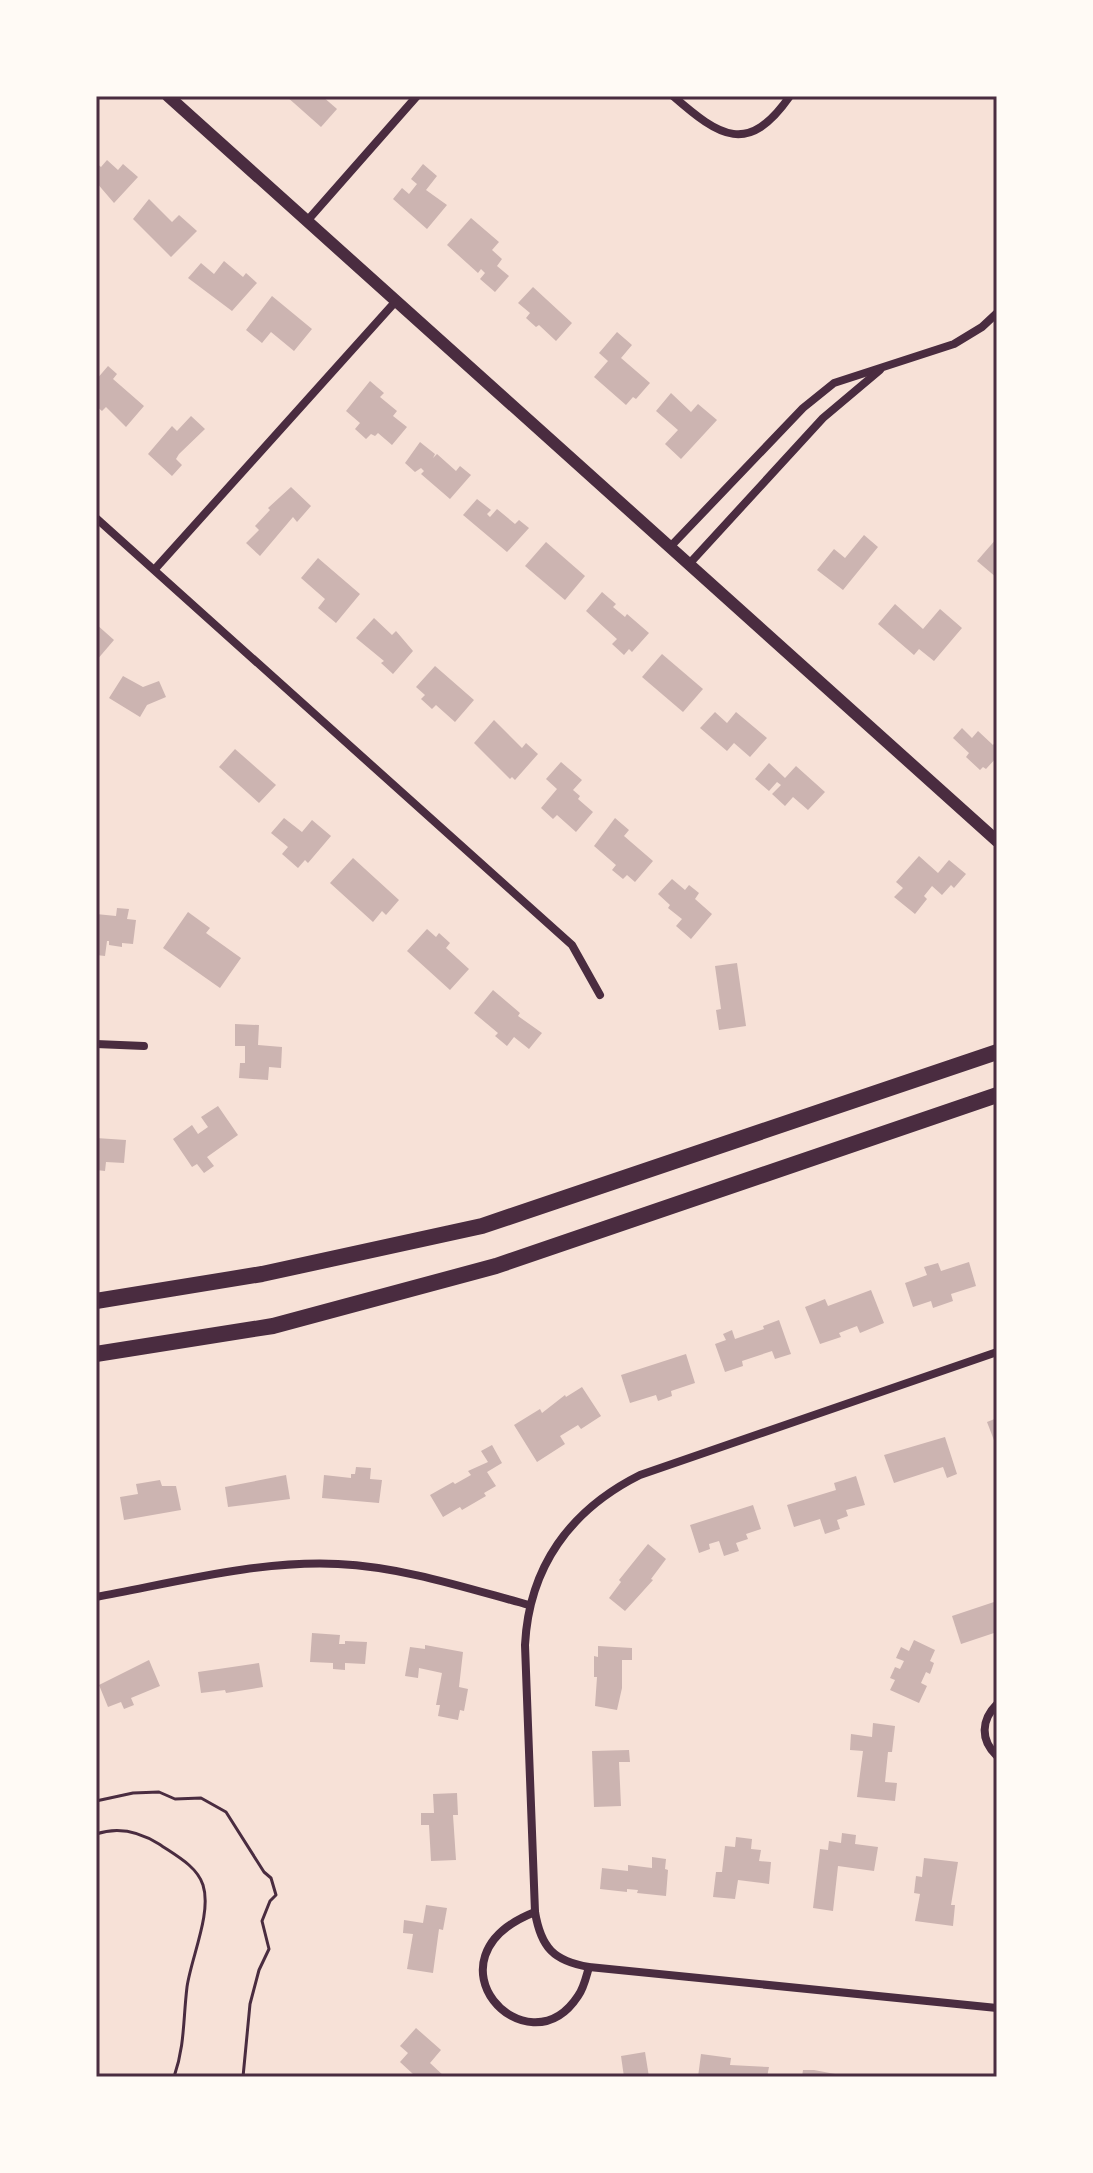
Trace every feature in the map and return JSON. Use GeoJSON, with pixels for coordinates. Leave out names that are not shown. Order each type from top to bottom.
{"type":"FeatureCollection","features":[{"type":"Feature","properties":{"kind":"highway"},"geometry":{"type":"LineString","coordinates":[[97,1300],[262,1274],[482,1226],[997,1052]]}},
{"type":"Feature","properties":{"kind":"highway"},"geometry":{"type":"LineString","coordinates":[[96,1354],[273,1326],[496,1266],[997,1095]]}},
{"type":"Feature","properties":{"kind":"main road"},"geometry":{"type":"LineString","coordinates":[[168,96],[997,841]]}},
{"type":"Feature","properties":{"kind":"street"},"geometry":{"type":"LineString","coordinates":[[307,221],[417,96]]}},
{"type":"Feature","properties":{"kind":"street"},"geometry":{"type":"LineString","coordinates":[[673,96],[714,129],[744,134],[758,130],[769,122],[790,96]]}},
{"type":"Feature","properties":{"kind":"street"},"geometry":{"type":"LineString","coordinates":[[155,569],[396,301]]}},
{"type":"Feature","properties":{"kind":"street"},"geometry":{"type":"LineString","coordinates":[[671,546],[803,408],[834,383],[954,344],[982,327],[997,313]]}},
{"type":"Feature","properties":{"kind":"street"},"geometry":{"type":"LineString","coordinates":[[690,563],[823,418],[884,367]]}},
{"type":"Feature","properties":{"kind":"street"},"geometry":{"type":"LineString","coordinates":[[96,518],[572,945],[600,995]]}},
{"type":"Feature","properties":{"kind":"street"},"geometry":{"type":"LineString","coordinates":[[96,1044],[144,1046]]}},
{"type":"Feature","properties":{"kind":"street"},"geometry":{"type":"LineString","coordinates":[[997,1352],[624,1483],[593,1505],[566,1533],[544,1566],[529,1605],[525,1645],[535,1912],[540,1934],[549,1950],[570,1964],[589,1967],[997,2008]]}},
{"type":"Feature","properties":{"kind":"street"},"geometry":{"type":"LineString","coordinates":[[96,1597],[262,1568],[336,1564],[373,1567],[431,1578],[529,1605]]}},
{"type":"Feature","properties":{"kind":"street"},"geometry":{"type":"LineString","coordinates":[[997,1704],[985,1720],[984,1731],[991,1750],[997,1756]]}},
{"type":"Feature","properties":{"kind":"street"},"geometry":{"type":"LineString","coordinates":[[535,1912],[503,1928],[492,1942],[485,1959],[485,1986],[498,2008],[525,2021],[559,2014],[577,1998],[589,1967]]}},
{"type":"Feature","properties":{"kind":"path"},"geometry":{"type":"LineString","coordinates":[[96,1801],[146,1792],[159,1792],[175,1799],[201,1798],[226,1812],[264,1872],[271,1878],[276,1895],[270,1901],[262,1921],[269,1949],[259,1970],[250,2004],[243,2077]]}},
{"type":"Feature","properties":{"kind":"path"},"geometry":{"type":"LineString","coordinates":[[96,1834],[106,1831],[143,1834],[186,1862],[202,1882],[206,1901],[187,1987],[184,2040],[174,2077]]}},
{"type":"Feature","properties":{"kind":"building"},"geometry":{"type":"Polygon","coordinates":[[[286,96],[322,96],[337,109],[321,127],[286,96]]]}},
{"type":"Feature","properties":{"kind":"building"},"geometry":{"type":"Polygon","coordinates":[[[107,160],[118,170],[123,164],[138,177],[114,203],[96,182],[96,163],[101,167],[107,160]]]}},
{"type":"Feature","properties":{"kind":"building"},"geometry":{"type":"Polygon","coordinates":[[[423,164],[437,176],[426,190],[447,205],[427,229],[393,199],[402,188],[409,194],[417,184],[411,179],[423,164]]]}},
{"type":"Feature","properties":{"kind":"building"},"geometry":{"type":"Polygon","coordinates":[[[149,199],[172,222],[179,215],[197,231],[171,257],[133,219],[149,199]]]}},
{"type":"Feature","properties":{"kind":"building"},"geometry":{"type":"Polygon","coordinates":[[[471,218],[499,242],[492,250],[502,259],[497,266],[509,276],[495,292],[480,279],[485,273],[481,269],[478,273],[447,245],[471,218]]]}},
{"type":"Feature","properties":{"kind":"building"},"geometry":{"type":"Polygon","coordinates":[[[224,261],[243,277],[246,273],[257,283],[232,311],[188,278],[201,263],[214,274],[224,261]]]}},
{"type":"Feature","properties":{"kind":"building"},"geometry":{"type":"Polygon","coordinates":[[[533,287],[572,323],[556,341],[526,318],[530,313],[518,303],[533,287]]]}},
{"type":"Feature","properties":{"kind":"building"},"geometry":{"type":"Polygon","coordinates":[[[272,296],[312,329],[294,351],[271,332],[262,343],[246,330],[272,296]]]}},
{"type":"Feature","properties":{"kind":"building"},"geometry":{"type":"Polygon","coordinates":[[[617,332],[632,345],[621,358],[650,383],[626,405],[594,377],[608,361],[599,353],[617,332]]]}},
{"type":"Feature","properties":{"kind":"building"},"geometry":{"type":"Polygon","coordinates":[[[108,366],[117,374],[113,379],[144,406],[126,427],[106,407],[102,411],[96,406],[96,380],[108,366]]]}},
{"type":"Feature","properties":{"kind":"building"},"geometry":{"type":"Polygon","coordinates":[[[370,381],[384,393],[380,397],[397,411],[393,416],[407,427],[392,445],[378,433],[366,439],[355,429],[360,423],[346,411],[370,381]]]}},
{"type":"Feature","properties":{"kind":"building"},"geometry":{"type":"Polygon","coordinates":[[[671,393],[691,412],[698,404],[717,420],[681,459],[665,444],[678,430],[656,411],[671,393]]]}},
{"type":"Feature","properties":{"kind":"building"},"geometry":{"type":"Polygon","coordinates":[[[191,416],[205,429],[179,454],[176,459],[182,465],[172,476],[148,454],[172,426],[177,431],[191,416]]]}},
{"type":"Feature","properties":{"kind":"building"},"geometry":{"type":"Polygon","coordinates":[[[420,442],[435,454],[433,458],[437,454],[456,471],[460,466],[471,475],[450,499],[421,474],[424,471],[421,468],[415,472],[405,463],[420,442]]]}},
{"type":"Feature","properties":{"kind":"building"},"geometry":{"type":"Polygon","coordinates":[[[291,487],[311,506],[297,522],[293,517],[260,556],[246,543],[259,530],[255,526],[270,510],[268,508],[291,487]]]}},
{"type":"Feature","properties":{"kind":"building"},"geometry":{"type":"Polygon","coordinates":[[[477,499],[491,510],[487,514],[490,517],[497,509],[515,524],[519,520],[529,528],[507,552],[463,515],[477,499]]]}},
{"type":"Feature","properties":{"kind":"building"},"geometry":{"type":"Polygon","coordinates":[[[864,535],[878,547],[843,590],[817,570],[834,549],[845,558],[864,535]]]}},
{"type":"Feature","properties":{"kind":"building"},"geometry":{"type":"Polygon","coordinates":[[[997,538],[997,578],[977,561],[997,538]]]}},
{"type":"Feature","properties":{"kind":"building"},"geometry":{"type":"Polygon","coordinates":[[[546,542],[585,576],[565,600],[525,566],[546,542]]]}},
{"type":"Feature","properties":{"kind":"building"},"geometry":{"type":"Polygon","coordinates":[[[318,558],[360,594],[336,623],[318,608],[325,599],[301,578],[318,558]]]}},
{"type":"Feature","properties":{"kind":"building"},"geometry":{"type":"Polygon","coordinates":[[[602,592],[616,604],[613,607],[625,617],[627,614],[649,633],[632,652],[629,649],[624,655],[612,644],[617,639],[586,611],[602,592]]]}},
{"type":"Feature","properties":{"kind":"building"},"geometry":{"type":"Polygon","coordinates":[[[895,604],[923,629],[940,609],[962,628],[934,661],[919,649],[914,655],[878,624],[895,604]]]}},
{"type":"Feature","properties":{"kind":"building"},"geometry":{"type":"Polygon","coordinates":[[[374,618],[392,635],[396,631],[413,651],[393,674],[381,663],[384,661],[356,638],[374,618]]]}},
{"type":"Feature","properties":{"kind":"building"},"geometry":{"type":"Polygon","coordinates":[[[96,624],[114,640],[96,661],[96,624]]]}},
{"type":"Feature","properties":{"kind":"building"},"geometry":{"type":"Polygon","coordinates":[[[662,654],[703,689],[683,712],[642,677],[662,654]]]}},
{"type":"Feature","properties":{"kind":"building"},"geometry":{"type":"Polygon","coordinates":[[[435,666],[474,700],[455,722],[436,705],[432,709],[421,699],[425,695],[416,687],[435,666]]]}},
{"type":"Feature","properties":{"kind":"building"},"geometry":{"type":"Polygon","coordinates":[[[123,676],[143,687],[159,681],[166,697],[147,705],[140,717],[109,698],[123,676]]]}},
{"type":"Feature","properties":{"kind":"building"},"geometry":{"type":"Polygon","coordinates":[[[715,712],[727,723],[736,712],[767,738],[750,757],[734,743],[727,751],[700,728],[715,712]]]}},
{"type":"Feature","properties":{"kind":"building"},"geometry":{"type":"Polygon","coordinates":[[[494,720],[522,748],[526,743],[538,754],[515,780],[510,779],[474,743],[494,720]]]}},
{"type":"Feature","properties":{"kind":"building"},"geometry":{"type":"Polygon","coordinates":[[[962,728],[972,738],[978,731],[993,745],[997,740],[997,757],[986,769],[983,767],[980,770],[966,757],[969,753],[953,738],[962,728]]]}},
{"type":"Feature","properties":{"kind":"building"},"geometry":{"type":"Polygon","coordinates":[[[235,749],[276,785],[259,803],[219,767],[235,749]]]}},
{"type":"Feature","properties":{"kind":"building"},"geometry":{"type":"Polygon","coordinates":[[[561,762],[582,780],[573,790],[593,812],[576,832],[557,815],[553,819],[541,808],[557,789],[546,779],[561,762]]]}},
{"type":"Feature","properties":{"kind":"building"},"geometry":{"type":"Polygon","coordinates":[[[769,763],[785,778],[796,766],[825,792],[808,810],[793,797],[785,806],[772,794],[781,785],[777,782],[769,791],[755,779],[769,763]]]}},
{"type":"Feature","properties":{"kind":"building"},"geometry":{"type":"Polygon","coordinates":[[[284,818],[302,832],[312,820],[331,836],[308,863],[305,860],[298,868],[282,854],[288,847],[271,833],[284,818]]]}},
{"type":"Feature","properties":{"kind":"building"},"geometry":{"type":"Polygon","coordinates":[[[615,818],[629,830],[624,836],[653,861],[635,882],[627,875],[623,879],[612,870],[616,865],[594,846],[615,818]]]}},
{"type":"Feature","properties":{"kind":"building"},"geometry":{"type":"Polygon","coordinates":[[[919,856],[938,873],[949,860],[966,874],[954,888],[951,885],[942,895],[932,886],[924,896],[927,899],[915,914],[894,897],[903,888],[896,882],[919,856]]]}},
{"type":"Feature","properties":{"kind":"building"},"geometry":{"type":"Polygon","coordinates":[[[353,858],[399,900],[386,915],[382,911],[373,922],[330,883],[353,858]]]}},
{"type":"Feature","properties":{"kind":"building"},"geometry":{"type":"Polygon","coordinates":[[[672,879],[685,890],[689,885],[699,893],[695,899],[712,914],[691,939],[676,926],[682,919],[668,908],[670,905],[658,894],[672,879]]]}},
{"type":"Feature","properties":{"kind":"building"},"geometry":{"type":"Polygon","coordinates":[[[117,908],[129,909],[127,919],[136,920],[133,944],[122,943],[122,947],[109,945],[107,941],[105,956],[96,955],[96,914],[116,916],[117,908]]]}},
{"type":"Feature","properties":{"kind":"building"},"geometry":{"type":"Polygon","coordinates":[[[188,912],[210,928],[206,933],[241,958],[220,988],[163,948],[188,912]]]}},
{"type":"Feature","properties":{"kind":"building"},"geometry":{"type":"Polygon","coordinates":[[[427,929],[436,937],[439,933],[450,943],[446,948],[469,969],[450,990],[407,951],[427,929]]]}},
{"type":"Feature","properties":{"kind":"building"},"geometry":{"type":"Polygon","coordinates":[[[737,963],[746,1026],[719,1030],[716,1010],[721,1009],[715,966],[737,963]]]}},
{"type":"Feature","properties":{"kind":"building"},"geometry":{"type":"Polygon","coordinates":[[[493,990],[520,1013],[518,1016],[542,1033],[529,1049],[514,1037],[507,1046],[495,1036],[498,1033],[474,1013],[493,990]]]}},
{"type":"Feature","properties":{"kind":"building"},"geometry":{"type":"Polygon","coordinates":[[[235,1024],[259,1025],[258,1045],[282,1047],[281,1068],[269,1067],[268,1080],[239,1078],[240,1063],[245,1063],[245,1046],[235,1046],[235,1024]]]}},
{"type":"Feature","properties":{"kind":"building"},"geometry":{"type":"Polygon","coordinates":[[[218,1106],[238,1135],[207,1157],[214,1166],[204,1173],[197,1164],[192,1167],[173,1139],[192,1125],[198,1134],[208,1127],[201,1117],[218,1106]]]}},
{"type":"Feature","properties":{"kind":"building"},"geometry":{"type":"Polygon","coordinates":[[[96,1138],[126,1140],[124,1163],[106,1162],[105,1171],[96,1170],[96,1138]]]}},
{"type":"Feature","properties":{"kind":"building"},"geometry":{"type":"Polygon","coordinates":[[[969,1262],[976,1286],[951,1294],[953,1301],[933,1308],[931,1301],[913,1307],[905,1283],[927,1275],[924,1267],[938,1263],[941,1271],[969,1262]]]}},
{"type":"Feature","properties":{"kind":"building"},"geometry":{"type":"Polygon","coordinates":[[[871,1290],[884,1323],[860,1333],[857,1326],[839,1333],[841,1337],[820,1344],[805,1307],[825,1299],[828,1306],[871,1290]]]}},
{"type":"Feature","properties":{"kind":"building"},"geometry":{"type":"Polygon","coordinates":[[[779,1320],[791,1354],[775,1359],[772,1351],[742,1361],[743,1366],[725,1372],[715,1344],[726,1340],[723,1334],[732,1330],[735,1339],[779,1320]]]}},
{"type":"Feature","properties":{"kind":"building"},"geometry":{"type":"Polygon","coordinates":[[[686,1354],[695,1383],[671,1391],[672,1396],[658,1401],[656,1395],[630,1403],[621,1375],[686,1354]]]}},
{"type":"Feature","properties":{"kind":"building"},"geometry":{"type":"Polygon","coordinates":[[[582,1387],[601,1416],[581,1429],[578,1425],[560,1436],[565,1444],[537,1462],[514,1425],[540,1409],[542,1413],[565,1395],[582,1387]]]}},
{"type":"Feature","properties":{"kind":"building"},"geometry":{"type":"Polygon","coordinates":[[[997,1418],[997,1448],[987,1422],[997,1418]]]}},
{"type":"Feature","properties":{"kind":"building"},"geometry":{"type":"Polygon","coordinates":[[[945,1437],[957,1474],[947,1478],[943,1467],[894,1483],[884,1455],[945,1437]]]}},
{"type":"Feature","properties":{"kind":"building"},"geometry":{"type":"Polygon","coordinates":[[[492,1445],[502,1463],[487,1472],[496,1486],[484,1493],[486,1496],[443,1517],[430,1495],[471,1475],[468,1471],[488,1462],[481,1451],[492,1445]]]}},
{"type":"Feature","properties":{"kind":"building"},"geometry":{"type":"Polygon","coordinates":[[[356,1467],[371,1468],[370,1479],[382,1480],[379,1503],[322,1498],[324,1475],[351,1478],[356,1467]]]}},
{"type":"Feature","properties":{"kind":"building"},"geometry":{"type":"Polygon","coordinates":[[[286,1475],[290,1499],[228,1507],[225,1487],[286,1475]]]}},
{"type":"Feature","properties":{"kind":"building"},"geometry":{"type":"Polygon","coordinates":[[[856,1476],[865,1505],[846,1510],[848,1516],[837,1520],[840,1529],[825,1534],[820,1519],[794,1527],[787,1505],[836,1490],[834,1483],[856,1476]]]}},
{"type":"Feature","properties":{"kind":"building"},"geometry":{"type":"Polygon","coordinates":[[[160,1480],[162,1486],[176,1486],[181,1510],[124,1520],[120,1497],[138,1494],[136,1484],[160,1480]]]}},
{"type":"Feature","properties":{"kind":"building"},"geometry":{"type":"Polygon","coordinates":[[[753,1505],[761,1529],[746,1534],[748,1539],[736,1543],[739,1551],[724,1556],[719,1541],[709,1544],[710,1549],[699,1553],[690,1525],[753,1505]]]}},
{"type":"Feature","properties":{"kind":"building"},"geometry":{"type":"Polygon","coordinates":[[[648,1544],[666,1559],[653,1580],[625,1611],[609,1598],[621,1582],[619,1580],[648,1544]]]}},
{"type":"Feature","properties":{"kind":"building"},"geometry":{"type":"Polygon","coordinates":[[[997,1601],[997,1632],[961,1644],[952,1616],[997,1601]]]}},
{"type":"Feature","properties":{"kind":"building"},"geometry":{"type":"Polygon","coordinates":[[[312,1633],[340,1635],[339,1644],[345,1644],[345,1641],[367,1642],[365,1664],[345,1663],[345,1670],[333,1669],[333,1663],[310,1662],[312,1633]]]}},
{"type":"Feature","properties":{"kind":"building"},"geometry":{"type":"Polygon","coordinates":[[[914,1640],[935,1650],[930,1661],[934,1663],[930,1674],[926,1672],[921,1683],[927,1686],[919,1703],[890,1690],[895,1680],[890,1678],[895,1667],[900,1669],[904,1661],[896,1658],[901,1647],[909,1651],[914,1640]]]}},
{"type":"Feature","properties":{"kind":"building"},"geometry":{"type":"Polygon","coordinates":[[[425,1645],[463,1652],[459,1687],[468,1689],[464,1711],[460,1710],[458,1720],[438,1716],[440,1705],[436,1705],[442,1673],[419,1668],[418,1678],[405,1676],[410,1647],[425,1649],[425,1645]]]}},
{"type":"Feature","properties":{"kind":"building"},"geometry":{"type":"Polygon","coordinates":[[[598,1646],[632,1648],[632,1660],[622,1660],[622,1688],[617,1710],[595,1706],[597,1677],[594,1677],[594,1656],[598,1657],[598,1646]]]}},
{"type":"Feature","properties":{"kind":"building"},"geometry":{"type":"Polygon","coordinates":[[[149,1660],[160,1686],[131,1698],[134,1705],[124,1709],[121,1702],[108,1707],[99,1685],[149,1660]]]}},
{"type":"Feature","properties":{"kind":"building"},"geometry":{"type":"Polygon","coordinates":[[[259,1663],[263,1687],[226,1693],[225,1690],[201,1693],[198,1672],[259,1663]]]}},
{"type":"Feature","properties":{"kind":"building"},"geometry":{"type":"Polygon","coordinates":[[[873,1723],[895,1726],[885,1782],[897,1783],[895,1801],[857,1797],[863,1751],[850,1750],[851,1734],[872,1737],[873,1723]]]}},
{"type":"Feature","properties":{"kind":"building"},"geometry":{"type":"Polygon","coordinates":[[[629,1750],[630,1762],[619,1762],[621,1806],[594,1807],[592,1751],[629,1750]]]}},
{"type":"Feature","properties":{"kind":"building"},"geometry":{"type":"Polygon","coordinates":[[[457,1793],[458,1815],[453,1815],[456,1860],[431,1861],[429,1825],[421,1825],[421,1813],[434,1813],[433,1794],[457,1793]]]}},
{"type":"Feature","properties":{"kind":"building"},"geometry":{"type":"Polygon","coordinates":[[[842,1833],[856,1835],[855,1844],[878,1847],[874,1871],[838,1866],[833,1911],[813,1908],[820,1849],[828,1850],[829,1841],[841,1843],[842,1833]]]}},
{"type":"Feature","properties":{"kind":"building"},"geometry":{"type":"Polygon","coordinates":[[[736,1837],[752,1839],[751,1849],[761,1850],[759,1861],[771,1862],[769,1884],[738,1880],[735,1899],[713,1897],[716,1872],[722,1872],[725,1846],[735,1847],[736,1837]]]}},
{"type":"Feature","properties":{"kind":"building"},"geometry":{"type":"Polygon","coordinates":[[[652,1857],[666,1859],[666,1896],[637,1893],[638,1890],[600,1889],[602,1868],[628,1871],[628,1865],[652,1868],[652,1857]]]}},
{"type":"Feature","properties":{"kind":"building"},"geometry":{"type":"Polygon","coordinates":[[[924,1858],[958,1862],[951,1905],[955,1905],[953,1926],[915,1921],[920,1894],[914,1893],[916,1876],[922,1877],[924,1858]]]}},
{"type":"Feature","properties":{"kind":"building"},"geometry":{"type":"Polygon","coordinates":[[[426,1905],[447,1908],[443,1930],[439,1929],[433,1973],[407,1969],[413,1934],[403,1933],[404,1920],[423,1923],[426,1905]]]}},
{"type":"Feature","properties":{"kind":"building"},"geometry":{"type":"Polygon","coordinates":[[[416,2028],[441,2050],[430,2063],[445,2077],[410,2077],[413,2074],[400,2062],[408,2053],[400,2046],[416,2028]]]}},
{"type":"Feature","properties":{"kind":"building"},"geometry":{"type":"Polygon","coordinates":[[[645,2052],[649,2077],[624,2077],[621,2056],[645,2052]]]}},
{"type":"Feature","properties":{"kind":"building"},"geometry":{"type":"Polygon","coordinates":[[[701,2054],[731,2058],[730,2065],[769,2067],[767,2077],[698,2077],[701,2054]]]}},
{"type":"Feature","properties":{"kind":"building"},"geometry":{"type":"Polygon","coordinates":[[[803,2070],[835,2074],[834,2077],[802,2077],[803,2070]]]}}]}
